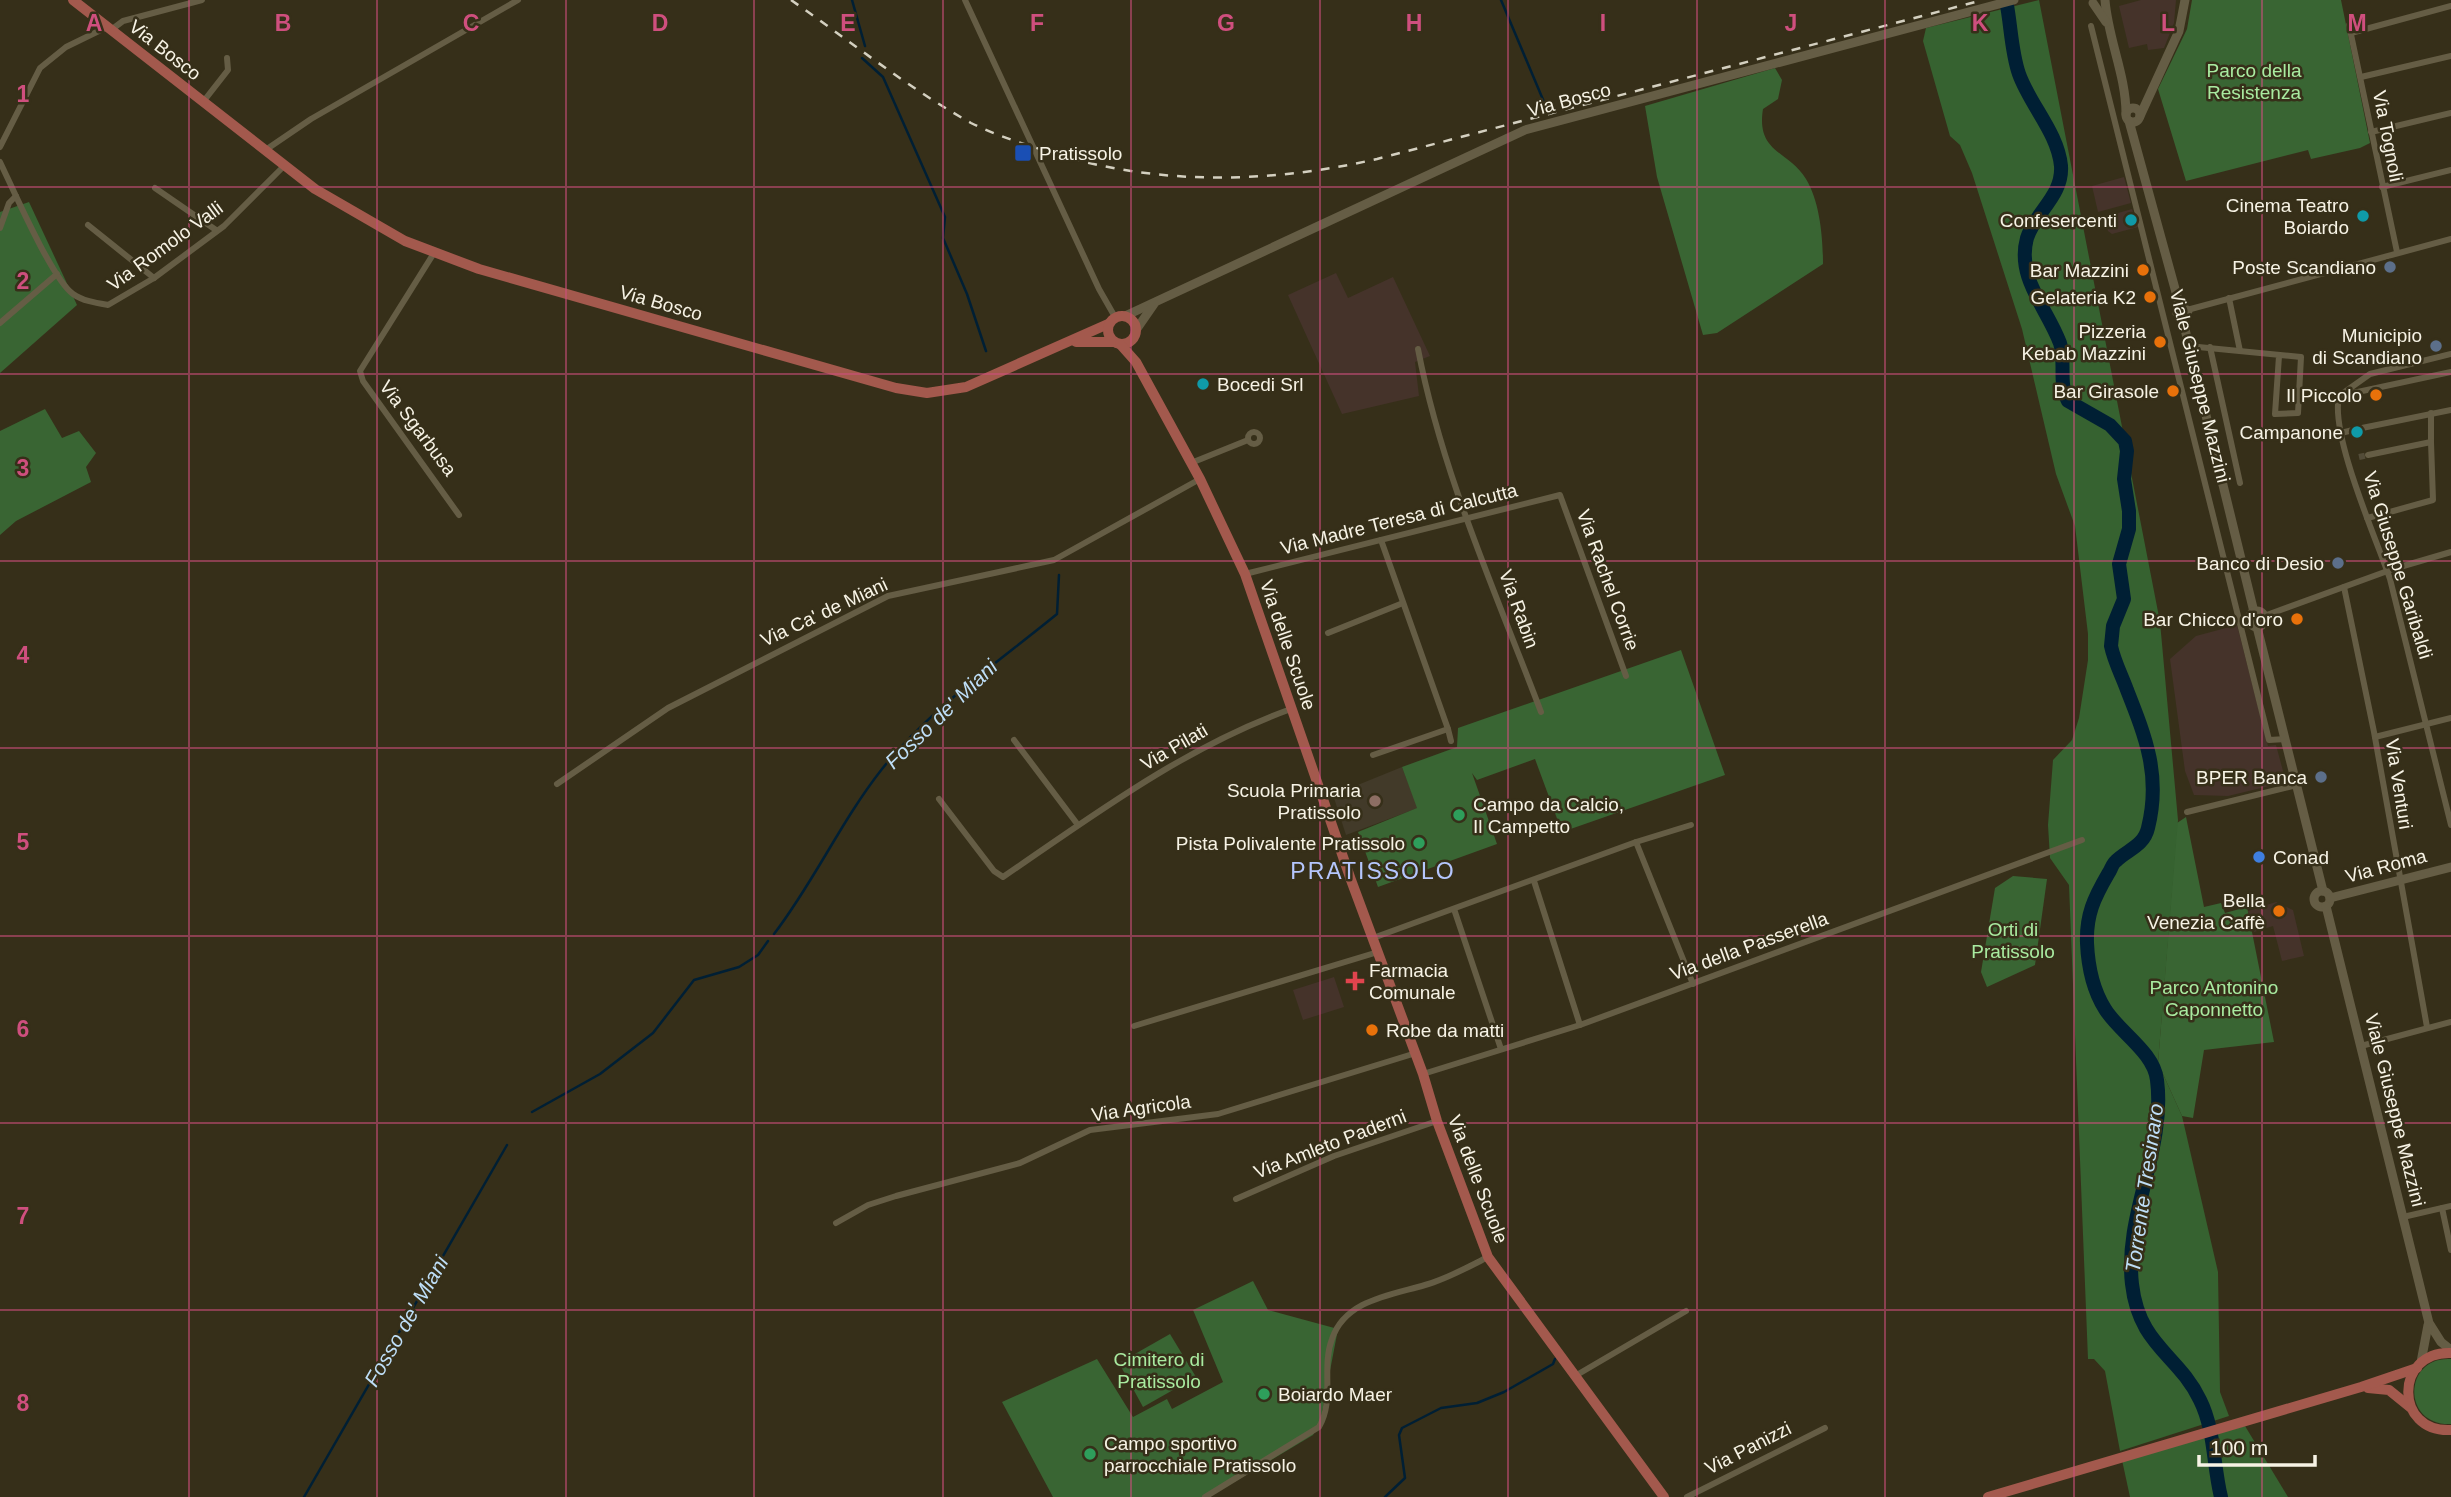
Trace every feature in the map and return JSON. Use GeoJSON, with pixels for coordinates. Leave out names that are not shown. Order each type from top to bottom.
{"type":"FeatureCollection","features":[{"type":"Feature","properties":{"kind":"main road","name":"Via Bosco"},"geometry":{"type":"LineString","coordinates":[[73,0],[264,151],[355,215],[434,253],[559,292],[909,391],[945,393],[966,387],[1068,343],[1116,319]]}},
{"type":"Feature","properties":{"kind":"main road"},"geometry":{"type":"LineString","coordinates":[[1117,343],[1107,333],[1116,319],[1133,321],[1136,333]]}},
{"type":"Feature","properties":{"kind":"main road","name":"Via Bosco"},"geometry":{"type":"LineString","coordinates":[[1068,343],[1129,343],[1136,333]]}},
{"type":"Feature","properties":{"kind":"main road","name":"Via delle Scuole"},"geometry":{"type":"LineString","coordinates":[[1136,333],[1136,362]]}},
{"type":"Feature","properties":{"kind":"main road","name":"Via delle Scuole"},"geometry":{"type":"LineString","coordinates":[[1117,343],[1136,362],[1200,479],[1245,574],[1416,1054],[1437,1121],[1488,1257],[1664,1497]]}},
{"type":"Feature","properties":{"kind":"main road"},"geometry":{"type":"LineString","coordinates":[[1988,1497],[2361,1387],[2419,1365],[2436,1354],[2451,1352]]}},
{"type":"Feature","properties":{"kind":"main road"},"geometry":{"type":"LineString","coordinates":[[2412,1409],[2408,1392],[2419,1365]]}},
{"type":"Feature","properties":{"kind":"main road"},"geometry":{"type":"LineString","coordinates":[[2361,1387],[2389,1390],[2428,1426],[2451,1430]]}},
{"type":"Feature","properties":{"kind":"street","name":"Via Bosco"},"geometry":{"type":"LineString","coordinates":[[109,28],[123,21],[202,0]]}},
{"type":"Feature","properties":{"kind":"street"},"geometry":{"type":"LineString","coordinates":[[264,151],[311,119],[518,0]]}},
{"type":"Feature","properties":{"kind":"street"},"geometry":{"type":"LineString","coordinates":[[965,0],[1099,289],[1116,319]]}},
{"type":"Feature","properties":{"kind":"street","name":"Via Bosco"},"geometry":{"type":"LineString","coordinates":[[1116,319],[1525,130],[2014,0]]}},
{"type":"Feature","properties":{"kind":"street"},"geometry":{"type":"LineString","coordinates":[[2089,1],[2105,0]]}},
{"type":"Feature","properties":{"kind":"street","name":"Viale Giuseppe Mazzini"},"geometry":{"type":"LineString","coordinates":[[2105,0],[2107,23],[2183,311],[2188,346],[2254,612]]}},
{"type":"Feature","properties":{"kind":"street"},"geometry":{"type":"LineString","coordinates":[[2133,115],[2149,96],[2182,25],[2185,0]]}},
{"type":"Feature","properties":{"kind":"street","name":"Viale Giuseppe Mazzini"},"geometry":{"type":"LineString","coordinates":[[2089,1],[2107,23]]}},
{"type":"Feature","properties":{"kind":"street"},"geometry":{"type":"LineString","coordinates":[[2351,33],[2451,6]]}},
{"type":"Feature","properties":{"kind":"street","name":"Via Tognoli"},"geometry":{"type":"LineString","coordinates":[[2349,25],[2397,252]]}},
{"type":"Feature","properties":{"kind":"street","name":"Viale Giuseppe Mazzini"},"geometry":{"type":"LineString","coordinates":[[2091,26],[2269,740],[2286,739]]}},
{"type":"Feature","properties":{"kind":"street"},"geometry":{"type":"LineString","coordinates":[[0,147],[40,68],[66,47],[109,28]]}},
{"type":"Feature","properties":{"kind":"street"},"geometry":{"type":"LineString","coordinates":[[2361,78],[2451,56]]}},
{"type":"Feature","properties":{"kind":"street"},"geometry":{"type":"LineString","coordinates":[[203,102],[228,70],[228,58]]}},
{"type":"Feature","properties":{"kind":"street"},"geometry":{"type":"LineString","coordinates":[[2371,132],[2451,113]]}},
{"type":"Feature","properties":{"kind":"street","name":"Via Romolo Valli"},"geometry":{"type":"LineString","coordinates":[[0,162],[57,274],[71,293],[90,302],[108,305],[154,278],[231,219],[284,166]]}},
{"type":"Feature","properties":{"kind":"street"},"geometry":{"type":"LineString","coordinates":[[2382,187],[2451,170]]}},
{"type":"Feature","properties":{"kind":"street"},"geometry":{"type":"LineString","coordinates":[[155,188],[216,230]]}},
{"type":"Feature","properties":{"kind":"street"},"geometry":{"type":"LineString","coordinates":[[0,228],[9,203],[16,196]]}},
{"type":"Feature","properties":{"kind":"street"},"geometry":{"type":"LineString","coordinates":[[88,225],[154,278]]}},
{"type":"Feature","properties":{"kind":"street"},"geometry":{"type":"LineString","coordinates":[[2183,311],[2451,239]]}},
{"type":"Feature","properties":{"kind":"street","name":"Via Sgarbusa"},"geometry":{"type":"LineString","coordinates":[[434,253],[360,371],[363,381],[459,514]]}},
{"type":"Feature","properties":{"kind":"street"},"geometry":{"type":"LineString","coordinates":[[0,323],[57,274]]}},
{"type":"Feature","properties":{"kind":"street"},"geometry":{"type":"LineString","coordinates":[[2229,298],[2240,351]]}},
{"type":"Feature","properties":{"kind":"street","name":"Via Bosco"},"geometry":{"type":"LineString","coordinates":[[1136,333],[1146,312],[1157,300]]}},
{"type":"Feature","properties":{"kind":"street"},"geometry":{"type":"LineString","coordinates":[[2188,346],[2267,351],[2279,356],[2301,357],[2298,414],[2275,414],[2279,356]]}},
{"type":"Feature","properties":{"kind":"street"},"geometry":{"type":"LineString","coordinates":[[2210,347],[2240,483]]}},
{"type":"Feature","properties":{"kind":"street","name":"Via Rabin"},"geometry":{"type":"LineString","coordinates":[[1418,349],[1425,386],[1467,518],[1541,712]]}},
{"type":"Feature","properties":{"kind":"street"},"geometry":{"type":"LineString","coordinates":[[2339,396],[2370,374],[2451,354]]}},
{"type":"Feature","properties":{"kind":"street"},"geometry":{"type":"LineString","coordinates":[[2419,361],[2423,378]]}},
{"type":"Feature","properties":{"kind":"street"},"geometry":{"type":"LineString","coordinates":[[2339,396],[2451,372]]}},
{"type":"Feature","properties":{"kind":"street","name":"Via Giuseppe Garibaldi"},"geometry":{"type":"LineString","coordinates":[[2339,396],[2336,415],[2367,518],[2387,571],[2451,825]]}},
{"type":"Feature","properties":{"kind":"street"},"geometry":{"type":"LineString","coordinates":[[2362,428],[2451,410]]}},
{"type":"Feature","properties":{"kind":"street"},"geometry":{"type":"LineString","coordinates":[[2367,518],[2433,500],[2431,413]]}},
{"type":"Feature","properties":{"kind":"street"},"geometry":{"type":"LineString","coordinates":[[2341,433],[2353,430]]}},
{"type":"Feature","properties":{"kind":"street"},"geometry":{"type":"LineString","coordinates":[[1191,463],[1248,440]]}},
{"type":"Feature","properties":{"kind":"street"},"geometry":{"type":"LineString","coordinates":[[2368,455],[2431,442]]}},
{"type":"Feature","properties":{"kind":"street"},"geometry":{"type":"LineString","coordinates":[[2349,460],[2359,457]]}},
{"type":"Feature","properties":{"kind":"street","name":"Via Ca' de Miani"},"geometry":{"type":"LineString","coordinates":[[557,784],[668,708],[806,635],[888,596],[1054,560],[1200,479]]}},
{"type":"Feature","properties":{"kind":"street","name":"Via Madre Teresa di Calcutta"},"geometry":{"type":"LineString","coordinates":[[1245,574],[1560,495]]}},
{"type":"Feature","properties":{"kind":"street","name":"Via Rachel Corrie"},"geometry":{"type":"LineString","coordinates":[[1560,495],[1626,676]]}},
{"type":"Feature","properties":{"kind":"street"},"geometry":{"type":"LineString","coordinates":[[1381,540],[1451,741]]}},
{"type":"Feature","properties":{"kind":"street"},"geometry":{"type":"LineString","coordinates":[[2264,617],[2387,571],[2451,552]]}},
{"type":"Feature","properties":{"kind":"street","name":"Via Venturi"},"geometry":{"type":"LineString","coordinates":[[2344,587],[2375,737],[2427,1027]]}},
{"type":"Feature","properties":{"kind":"street"},"geometry":{"type":"LineString","coordinates":[[1328,633],[1404,603]]}},
{"type":"Feature","properties":{"kind":"street"},"geometry":{"type":"LineString","coordinates":[[2254,612],[2259,612],[2264,617],[2264,624],[2257,627],[2250,621],[2254,612]]}},
{"type":"Feature","properties":{"kind":"street","name":"Viale Giuseppe Mazzini"},"geometry":{"type":"LineString","coordinates":[[2257,627],[2429,1323],[2451,1352]]}},
{"type":"Feature","properties":{"kind":"street","name":"Via Pilati"},"geometry":{"type":"LineString","coordinates":[[939,799],[994,871],[1003,877],[1078,825],[1238,728],[1291,709]]}},
{"type":"Feature","properties":{"kind":"street"},"geometry":{"type":"LineString","coordinates":[[2375,737],[2451,718]]}},
{"type":"Feature","properties":{"kind":"street"},"geometry":{"type":"LineString","coordinates":[[1373,755],[1448,729]]}},
{"type":"Feature","properties":{"kind":"street"},"geometry":{"type":"LineString","coordinates":[[1014,740],[1078,825]]}},
{"type":"Feature","properties":{"kind":"street"},"geometry":{"type":"LineString","coordinates":[[2187,812],[2297,785]]}},
{"type":"Feature","properties":{"kind":"street"},"geometry":{"type":"LineString","coordinates":[[1373,939],[1636,842],[1691,825]]}},
{"type":"Feature","properties":{"kind":"street","name":"Via della Passerella"},"geometry":{"type":"LineString","coordinates":[[1423,1074],[1580,1025],[2082,840]]}},
{"type":"Feature","properties":{"kind":"street"},"geometry":{"type":"LineString","coordinates":[[1636,842],[1693,984]]}},
{"type":"Feature","properties":{"kind":"street","name":"Via Roma"},"geometry":{"type":"LineString","coordinates":[[2326,898],[2451,867]]}},
{"type":"Feature","properties":{"kind":"street"},"geometry":{"type":"LineString","coordinates":[[1534,881],[1580,1025]]}},
{"type":"Feature","properties":{"kind":"street"},"geometry":{"type":"LineString","coordinates":[[1454,909],[1501,1049]]}},
{"type":"Feature","properties":{"kind":"street"},"geometry":{"type":"LineString","coordinates":[[1134,1026],[1378,952]]}},
{"type":"Feature","properties":{"kind":"street"},"geometry":{"type":"LineString","coordinates":[[2361,1046],[2451,1021]]}},
{"type":"Feature","properties":{"kind":"street","name":"Via Agricola"},"geometry":{"type":"LineString","coordinates":[[836,1223],[896,1196],[1020,1163],[1090,1129],[1219,1114],[1416,1054]]}},
{"type":"Feature","properties":{"kind":"street","name":"Via Amleto Paderni"},"geometry":{"type":"LineString","coordinates":[[1236,1199],[1334,1156],[1437,1121]]}},
{"type":"Feature","properties":{"kind":"street"},"geometry":{"type":"LineString","coordinates":[[2403,1217],[2451,1206]]}},
{"type":"Feature","properties":{"kind":"street"},"geometry":{"type":"LineString","coordinates":[[2442,1208],[2451,1250]]}},
{"type":"Feature","properties":{"kind":"street"},"geometry":{"type":"LineString","coordinates":[[1205,1497],[1319,1427],[1327,1414],[1328,1352],[1341,1322],[1375,1299],[1425,1285],[1488,1257]]}},
{"type":"Feature","properties":{"kind":"street"},"geometry":{"type":"LineString","coordinates":[[1575,1376],[1686,1311]]}},
{"type":"Feature","properties":{"kind":"street","name":"Viale Giuseppe Mazzini"},"geometry":{"type":"LineString","coordinates":[[2419,1365],[2429,1323]]}},
{"type":"Feature","properties":{"kind":"street","name":"Via Panizzi"},"geometry":{"type":"LineString","coordinates":[[1687,1497],[1825,1428]]}},
{"type":"Feature","properties":{"kind":"shaded area"},"geometry":{"type":"Polygon","coordinates":[[[2141,0],[2176,0],[2174,23],[2164,48],[2148,50],[2147,44],[2129,48],[2119,6],[2141,0]]]}},
{"type":"Feature","properties":{"kind":"shaded area"},"geometry":{"type":"Polygon","coordinates":[[[2124,177],[2131,203],[2098,212],[2092,186],[2124,177]]]}},
{"type":"Feature","properties":{"kind":"shaded area"},"geometry":{"type":"Polygon","coordinates":[[[2132,209],[2138,227],[2112,234],[2108,231],[2104,217],[2132,209]]]}},
{"type":"Feature","properties":{"kind":"shaded area"},"geometry":{"type":"Polygon","coordinates":[[[1336,273],[1348,298],[1393,277],[1430,356],[1415,362],[1419,396],[1342,414],[1288,295],[1336,273]]]}},
{"type":"Feature","properties":{"kind":"shaded area"},"geometry":{"type":"Polygon","coordinates":[[[2237,625],[2268,746],[2276,745],[2286,782],[2228,796],[2194,795],[2185,771],[2170,659],[2196,636],[2237,625]]]}},
{"type":"Feature","properties":{"kind":"shaded area","name":"Scuola Primaria Pratissolo"},"geometry":{"type":"Polygon","coordinates":[[[1402,767],[1418,808],[1346,835],[1333,795],[1402,767]]]}},
{"type":"Feature","properties":{"kind":"shaded area"},"geometry":{"type":"Polygon","coordinates":[[[2276,902],[2293,910],[2304,956],[2282,961],[2273,926],[2254,932],[2248,911],[2276,902]]]}},
{"type":"Feature","properties":{"kind":"shaded area"},"geometry":{"type":"Polygon","coordinates":[[[1334,977],[1344,1007],[1303,1020],[1293,990],[1334,977]]]}},
{"type":"Feature","properties":{"kind":"green space"},"geometry":{"type":"Polygon","coordinates":[[[2039,0],[2160,622],[2178,820],[2158,1063],[2182,1116],[2218,1272],[2220,1392],[2229,1416],[2120,1451],[2105,1371],[2094,1359],[2088,1359],[2069,885],[2050,858],[2048,825],[2053,760],[2072,740],[2079,718],[2088,660],[2088,634],[2075,526],[2056,474],[2022,329],[1972,173],[1960,145],[1950,136],[1923,41],[1926,28],[2039,0]]]}},
{"type":"Feature","properties":{"kind":"green space","name":"Parco della Resistenza"},"geometry":{"type":"Polygon","coordinates":[[[2192,0],[2341,0],[2370,143],[2360,148],[2311,159],[2308,150],[2186,181],[2158,89],[2187,29],[2192,0]]]}},
{"type":"Feature","properties":{"kind":"green space"},"geometry":{"type":"Polygon","coordinates":[[[1775,68],[1782,80],[1778,99],[1763,109],[1764,134],[1775,150],[1799,169],[1811,188],[1820,220],[1823,264],[1717,333],[1703,335],[1657,177],[1645,106],[1775,68]]]}},
{"type":"Feature","properties":{"kind":"green space"},"geometry":{"type":"Polygon","coordinates":[[[29,202],[77,305],[0,373],[0,212],[29,202]]]}},
{"type":"Feature","properties":{"kind":"green space"},"geometry":{"type":"Polygon","coordinates":[[[45,409],[62,438],[79,431],[96,453],[86,467],[91,482],[16,521],[0,535],[0,431],[45,409]]]}},
{"type":"Feature","properties":{"kind":"green space"},"geometry":{"type":"Polygon","coordinates":[[[1681,650],[1725,775],[1562,832],[1535,759],[1477,780],[1472,773],[1497,844],[1378,887],[1358,832],[1417,808],[1402,767],[1457,747],[1458,728],[1681,650]]]}},
{"type":"Feature","properties":{"kind":"green space","name":"Parco Antonino Caponnetto"},"geometry":{"type":"Polygon","coordinates":[[[2186,817],[2204,907],[2221,903],[2225,913],[2247,907],[2274,1042],[2204,1050],[2193,1118],[2182,1116],[2158,1063],[2177,823],[2186,817]]]}},
{"type":"Feature","properties":{"kind":"green space","name":"Orti di Pratissolo"},"geometry":{"type":"Polygon","coordinates":[[[2013,876],[2047,879],[2035,965],[1987,987],[1981,972],[1995,888],[2013,876]]]}},
{"type":"Feature","properties":{"kind":"green space","name":"Boiardo Maer"},"geometry":{"type":"Polygon","coordinates":[[[1253,1281],[1268,1310],[1338,1329],[1320,1423],[1313,1435],[1209,1497],[1053,1497],[1002,1402],[1097,1359],[1133,1417],[1167,1399],[1172,1409],[1223,1382],[1193,1310],[1253,1281]]]}},
{"type":"Feature","properties":{"kind":"green space","name":"Cimitero di Pratissolo"},"geometry":{"type":"Polygon","coordinates":[[[1170,1334],[1196,1377],[1143,1407],[1119,1363],[1170,1334]]]}},
{"type":"Feature","properties":{"kind":"green space"},"geometry":{"type":"Polygon","coordinates":[[[2451,1359],[2451,1424],[2435,1422],[2423,1414],[2416,1404],[2414,1391],[2417,1379],[2424,1368],[2435,1361],[2451,1359]]]}},
{"type":"Feature","properties":{"kind":"green space"},"geometry":{"type":"Polygon","coordinates":[[[2245,1426],[2288,1497],[2130,1497],[2122,1460],[2245,1426]]]}},
{"type":"Feature","properties":{"kind":"waterway","name":"Fosso de' Miani"},"geometry":{"type":"LineString","coordinates":[[852,0],[865,46]]}},
{"type":"Feature","properties":{"kind":"waterway"},"geometry":{"type":"LineString","coordinates":[[1501,0],[1544,102]]}},
{"type":"Feature","properties":{"kind":"waterway","name":"Torrente Tresinaro"},"geometry":{"type":"LineString","coordinates":[[2006,0],[2019,74],[2055,142],[2061,166],[2058,186],[2027,238],[2025,253],[2029,280],[2060,343],[2063,387],[2068,401],[2110,425],[2125,441],[2127,451],[2124,479],[2129,529],[2119,564],[2124,599],[2113,626],[2111,646],[2145,741],[2152,774],[2152,809],[2143,839],[2115,862],[2099,891],[2090,915],[2087,943],[2092,977],[2101,1002],[2111,1018],[2150,1060],[2157,1080],[2156,1132],[2134,1232],[2132,1284],[2142,1322],[2191,1384],[2205,1411],[2221,1497]]}},
{"type":"Feature","properties":{"kind":"waterway","name":"Fosso de' Miani"},"geometry":{"type":"LineString","coordinates":[[862,58],[883,77],[945,217],[943,238],[967,294],[986,351]]}},
{"type":"Feature","properties":{"kind":"waterway","name":"Fosso de' Miani"},"geometry":{"type":"LineString","coordinates":[[774,934],[867,789],[901,747],[965,687],[1057,614],[1059,575]]}},
{"type":"Feature","properties":{"kind":"waterway","name":"Fosso de' Miani"},"geometry":{"type":"LineString","coordinates":[[532,1112],[600,1074],[653,1033],[694,980],[739,967],[758,955],[768,941]]}},
{"type":"Feature","properties":{"kind":"waterway","name":"Fosso de' Miani"},"geometry":{"type":"LineString","coordinates":[[304,1497],[507,1145]]}},
{"type":"Feature","properties":{"kind":"waterway"},"geometry":{"type":"LineString","coordinates":[[1385,1497],[1405,1478],[1399,1435],[1402,1428],[1441,1408],[1477,1403],[1504,1392],[1553,1364],[1555,1359]]}},
{"type":"Feature","properties":{"kind":"tunnel"},"geometry":{"type":"LineString","coordinates":[[2359,457],[2368,455]]}},
{"type":"Feature","properties":{"kind":"railway"},"geometry":{"type":"LineString","coordinates":[[791,0],[925,95],[989,131],[1046,151],[1128,171],[1211,178],[1294,173],[1377,159],[1983,0]]}},
{"type":"Feature","properties":{"kind":"place","name":"Pratissolo"},"geometry":{"type":"Point","coordinates":[1023,153]}},
{"type":"Feature","properties":{"kind":"place","name":"Cinema Teatro Boiardo"},"geometry":{"type":"Point","coordinates":[2363,216]}},
{"type":"Feature","properties":{"kind":"place","name":"Confesercenti"},"geometry":{"type":"Point","coordinates":[2131,220]}},
{"type":"Feature","properties":{"kind":"place","name":"Poste Scandiano"},"geometry":{"type":"Point","coordinates":[2390,267]}},
{"type":"Feature","properties":{"kind":"place","name":"Bar Mazzini"},"geometry":{"type":"Point","coordinates":[2143,270]}},
{"type":"Feature","properties":{"kind":"place","name":"Gelateria K2"},"geometry":{"type":"Point","coordinates":[2150,297]}},
{"type":"Feature","properties":{"kind":"place","name":"Pizzeria Kebab Mazzini"},"geometry":{"type":"Point","coordinates":[2160,342]}},
{"type":"Feature","properties":{"kind":"place","name":"Municipio di Scandiano"},"geometry":{"type":"Point","coordinates":[2436,346]}},
{"type":"Feature","properties":{"kind":"place","name":"Bocedi Srl"},"geometry":{"type":"Point","coordinates":[1203,384]}},
{"type":"Feature","properties":{"kind":"place","name":"Bar Girasole"},"geometry":{"type":"Point","coordinates":[2173,391]}},
{"type":"Feature","properties":{"kind":"place","name":"Il Piccolo"},"geometry":{"type":"Point","coordinates":[2376,395]}},
{"type":"Feature","properties":{"kind":"place","name":"Campanone"},"geometry":{"type":"Point","coordinates":[2357,432]}},
{"type":"Feature","properties":{"kind":"place","name":"Banco di Desio"},"geometry":{"type":"Point","coordinates":[2338,563]}},
{"type":"Feature","properties":{"kind":"place","name":"Bar Chicco d'oro"},"geometry":{"type":"Point","coordinates":[2297,619]}},
{"type":"Feature","properties":{"kind":"place","name":"BPER Banca"},"geometry":{"type":"Point","coordinates":[2321,777]}},
{"type":"Feature","properties":{"kind":"place","name":"Scuola Primaria Pratissolo"},"geometry":{"type":"Point","coordinates":[1375,801]}},
{"type":"Feature","properties":{"kind":"place","name":"Campo da Calcio, Il Campetto"},"geometry":{"type":"Point","coordinates":[1459,815]}},
{"type":"Feature","properties":{"kind":"place","name":"Pista Polivalente Pratissolo"},"geometry":{"type":"Point","coordinates":[1419,843]}},
{"type":"Feature","properties":{"kind":"place","name":"Conad"},"geometry":{"type":"Point","coordinates":[2259,857]}},
{"type":"Feature","properties":{"kind":"place","name":"Bella Venezia Caffè"},"geometry":{"type":"Point","coordinates":[2279,911]}},
{"type":"Feature","properties":{"kind":"place","name":"Farmacia Comunale"},"geometry":{"type":"Point","coordinates":[1355,981]}},
{"type":"Feature","properties":{"kind":"place","name":"Robe da matti"},"geometry":{"type":"Point","coordinates":[1372,1030]}},
{"type":"Feature","properties":{"kind":"place","name":"Boiardo Maer"},"geometry":{"type":"Point","coordinates":[1264,1394]}},
{"type":"Feature","properties":{"kind":"place","name":"Campo sportivo parrocchiale Pratissolo"},"geometry":{"type":"Point","coordinates":[1090,1454]}},
{"type":"Feature","properties":{"kind":"district","name":"PRATISSOLO"},"geometry":{"type":"Point","coordinates":[1373,871]}}]}
